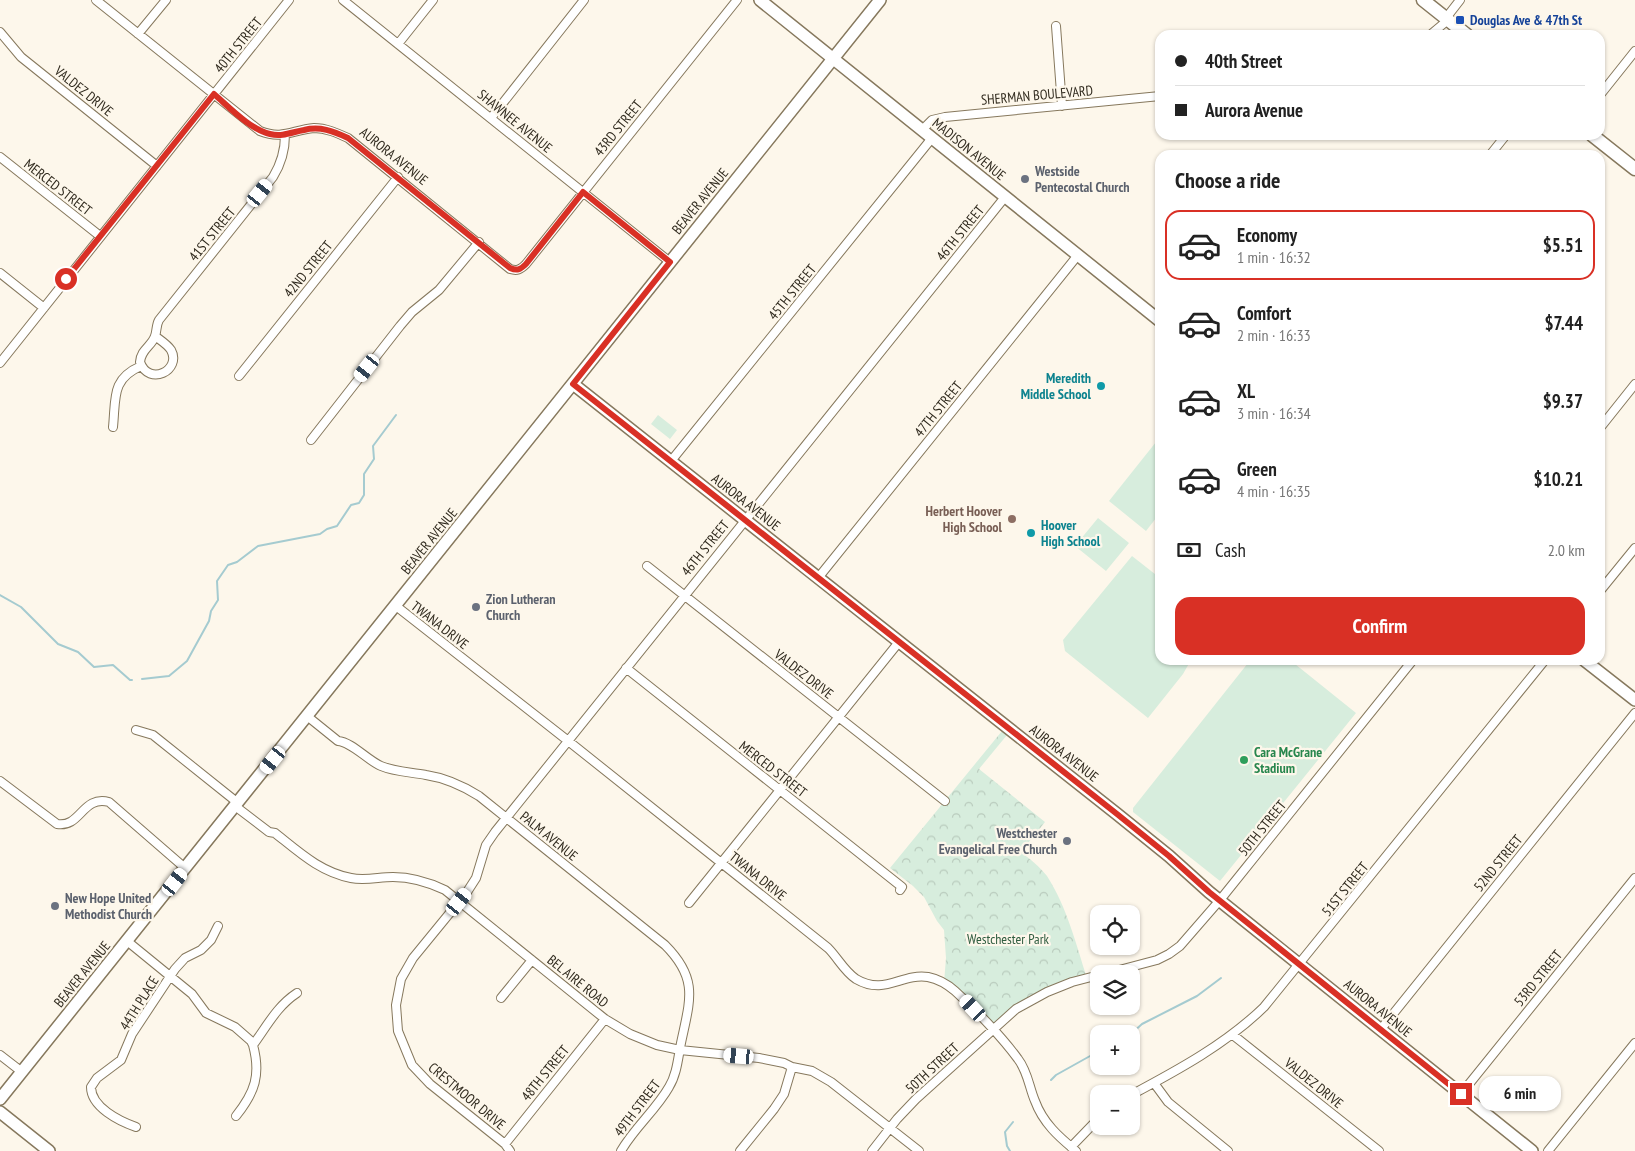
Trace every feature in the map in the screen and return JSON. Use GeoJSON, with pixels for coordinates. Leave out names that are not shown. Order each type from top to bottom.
{"type":"FeatureCollection","features":[{"type":"Feature","properties":{"kind":"main road"},"geometry":{"type":"LineString","coordinates":[[1423,0],[1461,30]]}},
{"type":"Feature","properties":{"kind":"main road"},"geometry":{"type":"LineString","coordinates":[[1598,140],[1635,169]]}},
{"type":"Feature","properties":{"kind":"street","name":"AURORA AVENUE"},"geometry":{"type":"LineString","coordinates":[[96,0],[260,130],[276,135],[285,135],[314,128],[333,131],[348,138],[510,268],[517,270]]}},
{"type":"Feature","properties":{"kind":"street"},"geometry":{"type":"LineString","coordinates":[[138,34],[166,0]]}},
{"type":"Feature","properties":{"kind":"street","name":"40TH STREET"},"geometry":{"type":"LineString","coordinates":[[0,363],[289,0]]}},
{"type":"Feature","properties":{"kind":"street","name":"SHAWNEE AVENUE"},"geometry":{"type":"LineString","coordinates":[[343,0],[670,262]]}},
{"type":"Feature","properties":{"kind":"street"},"geometry":{"type":"LineString","coordinates":[[398,44],[433,0]]}},
{"type":"Feature","properties":{"kind":"street"},"geometry":{"type":"LineString","coordinates":[[491,118],[584,0]]}},
{"type":"Feature","properties":{"kind":"street","name":"43RD STREET"},"geometry":{"type":"LineString","coordinates":[[517,270],[526,264],[737,0]]}},
{"type":"Feature","properties":{"kind":"street","name":"MADISON AVENUE"},"geometry":{"type":"LineString","coordinates":[[760,0],[1155,316]]}},
{"type":"Feature","properties":{"kind":"street","name":"BEAVER AVENUE"},"geometry":{"type":"LineString","coordinates":[[0,1100],[880,0]]}},
{"type":"Feature","properties":{"kind":"street"},"geometry":{"type":"LineString","coordinates":[[1435,30],[1447,19],[1460,0]]}},
{"type":"Feature","properties":{"kind":"street"},"geometry":{"type":"LineString","coordinates":[[1056,26],[1062,106]]}},
{"type":"Feature","properties":{"kind":"street","name":"VALDEZ DRIVE"},"geometry":{"type":"LineString","coordinates":[[0,32],[12,49],[21,57],[157,166]]}},
{"type":"Feature","properties":{"kind":"street"},"geometry":{"type":"LineString","coordinates":[[1605,89],[1635,51]]}},
{"type":"Feature","properties":{"kind":"street","name":"SHERMAN BOULEVARD"},"geometry":{"type":"LineString","coordinates":[[922,130],[927,124],[937,118],[1155,97]]}},
{"type":"Feature","properties":{"kind":"street","name":"41ST STREET"},"geometry":{"type":"LineString","coordinates":[[155,336],[156,325],[161,317],[273,178],[283,156],[285,135]]}},
{"type":"Feature","properties":{"kind":"street","name":"45TH STREET"},"geometry":{"type":"LineString","coordinates":[[671,461],[932,138]]}},
{"type":"Feature","properties":{"kind":"street"},"geometry":{"type":"LineString","coordinates":[[1494,150],[1502,140]]}},
{"type":"Feature","properties":{"kind":"street","name":"MERCED STREET"},"geometry":{"type":"LineString","coordinates":[[0,157],[100,236]]}},
{"type":"Feature","properties":{"kind":"street","name":"42ND STREET"},"geometry":{"type":"LineString","coordinates":[[239,376],[398,178]]}},
{"type":"Feature","properties":{"kind":"street","name":"46TH STREET"},"geometry":{"type":"LineString","coordinates":[[459,902],[476,878],[486,845],[507,817],[744,519],[1005,197]]}},
{"type":"Feature","properties":{"kind":"street"},"geometry":{"type":"LineString","coordinates":[[311,440],[412,312],[439,290],[479,242]]}},
{"type":"Feature","properties":{"kind":"street","name":"47TH STREET"},"geometry":{"type":"LineString","coordinates":[[818,578],[1078,255]]}},
{"type":"Feature","properties":{"kind":"street"},"geometry":{"type":"LineString","coordinates":[[0,273],[44,308]]}},
{"type":"Feature","properties":{"kind":"street"},"geometry":{"type":"LineString","coordinates":[[155,336],[169,347],[173,357],[170,367],[162,374],[156,375],[146,372],[140,362],[142,352],[155,336]]}},
{"type":"Feature","properties":{"kind":"street"},"geometry":{"type":"LineString","coordinates":[[113,427],[118,385],[125,374],[142,366]]}},
{"type":"Feature","properties":{"kind":"street","name":"AURORA AVENUE"},"geometry":{"type":"LineString","coordinates":[[573,384],[1169,856],[1220,900],[1532,1151]]}},
{"type":"Feature","properties":{"kind":"street"},"geometry":{"type":"LineString","coordinates":[[1605,422],[1635,384]]}},
{"type":"Feature","properties":{"kind":"street"},"geometry":{"type":"LineString","coordinates":[[1605,586],[1635,548]]}},
{"type":"Feature","properties":{"kind":"street","name":"VALDEZ DRIVE"},"geometry":{"type":"LineString","coordinates":[[647,566],[946,801]]}},
{"type":"Feature","properties":{"kind":"street","name":"TWANA DRIVE"},"geometry":{"type":"LineString","coordinates":[[396,606],[828,948],[844,968],[858,980],[867,984],[884,986],[919,977],[937,979],[955,990],[1018,1059],[1027,1074],[1034,1100],[1046,1123],[1074,1149]]}},
{"type":"Feature","properties":{"kind":"street"},"geometry":{"type":"LineString","coordinates":[[689,903],[899,642]]}},
{"type":"Feature","properties":{"kind":"street","name":"50TH STREET"},"geometry":{"type":"LineString","coordinates":[[1138,965],[1157,960],[1180,946],[1220,900],[1409,665]]}},
{"type":"Feature","properties":{"kind":"street","name":"51ST STREET"},"geometry":{"type":"LineString","coordinates":[[1140,1090],[1233,1035],[1264,1007],[1300,965],[1541,665]]}},
{"type":"Feature","properties":{"kind":"street"},"geometry":{"type":"LineString","coordinates":[[1590,665],[1635,700]]}},
{"type":"Feature","properties":{"kind":"street","name":"MERCED STREET"},"geometry":{"type":"LineString","coordinates":[[626,668],[902,887],[900,890]]}},
{"type":"Feature","properties":{"kind":"street","name":"52ND STREET"},"geometry":{"type":"LineString","coordinates":[[1381,1029],[1635,713]]}},
{"type":"Feature","properties":{"kind":"street","name":"PALM AVENUE"},"geometry":{"type":"LineString","coordinates":[[307,716],[338,741],[345,742],[380,766],[428,775],[456,783],[479,796],[665,945],[677,957],[687,973],[690,990],[689,1006],[680,1050]]}},
{"type":"Feature","properties":{"kind":"street","name":"BEL AIRE ROAD"},"geometry":{"type":"LineString","coordinates":[[136,730],[153,734],[268,832],[275,833],[312,862],[327,871],[370,880],[392,877],[414,878],[445,890],[605,1019],[630,1034],[657,1045],[680,1050],[759,1058],[812,1071],[831,1082],[919,1151]]}},
{"type":"Feature","properties":{"kind":"street"},"geometry":{"type":"LineString","coordinates":[[0,781],[57,824],[71,822],[92,802],[103,800],[110,802],[186,868]]}},
{"type":"Feature","properties":{"kind":"street","name":"53RD STREET"},"geometry":{"type":"LineString","coordinates":[[1461,1094],[1635,878]]}},
{"type":"Feature","properties":{"kind":"street","name":"CRESTMOOR DRIVE"},"geometry":{"type":"LineString","coordinates":[[459,902],[413,958],[401,979],[396,1005],[398,1031],[412,1064],[430,1084],[508,1147]]}},
{"type":"Feature","properties":{"kind":"street","name":"44TH PLACE"},"geometry":{"type":"LineString","coordinates":[[136,1127],[115,1117],[93,1099],[91,1087],[94,1081],[121,1060],[132,1034],[171,976],[185,958],[202,950],[211,940],[218,926]]}},
{"type":"Feature","properties":{"kind":"street"},"geometry":{"type":"LineString","coordinates":[[127,941],[192,994],[206,1014],[236,1027],[251,1041],[257,1059],[257,1078],[246,1103],[236,1116]]}},
{"type":"Feature","properties":{"kind":"street"},"geometry":{"type":"LineString","coordinates":[[501,998],[532,960]]}},
{"type":"Feature","properties":{"kind":"street","name":"50TH STREET"},"geometry":{"type":"LineString","coordinates":[[872,1151],[916,1099],[1016,1009],[1028,1001],[1072,982],[1090,977]]}},
{"type":"Feature","properties":{"kind":"street"},"geometry":{"type":"LineString","coordinates":[[253,1045],[274,1013],[286,1000],[296,993]]}},
{"type":"Feature","properties":{"kind":"street","name":"48TH STREET"},"geometry":{"type":"LineString","coordinates":[[508,1147],[605,1019]]}},
{"type":"Feature","properties":{"kind":"street","name":"VALDEZ DRIVE"},"geometry":{"type":"LineString","coordinates":[[1233,1035],[1378,1151]]}},
{"type":"Feature","properties":{"kind":"street"},"geometry":{"type":"LineString","coordinates":[[1548,1151],[1635,1042]]}},
{"type":"Feature","properties":{"kind":"street","name":"49TH STREET"},"geometry":{"type":"LineString","coordinates":[[621,1151],[675,1077],[680,1050]]}},
{"type":"Feature","properties":{"kind":"street"},"geometry":{"type":"LineString","coordinates":[[0,1055],[22,1072]]}},
{"type":"Feature","properties":{"kind":"street"},"geometry":{"type":"LineString","coordinates":[[740,1151],[784,1094],[792,1067]]}},
{"type":"Feature","properties":{"kind":"street"},"geometry":{"type":"LineString","coordinates":[[1154,1083],[1168,1102],[1228,1151]]}},
{"type":"Feature","properties":{"kind":"street"},"geometry":{"type":"LineString","coordinates":[[0,1112],[48,1151]]}},
{"type":"Feature","properties":{"kind":"street"},"geometry":{"type":"LineString","coordinates":[[1074,1149],[1090,1129]]}},
{"type":"Feature","properties":{"kind":"green space"},"geometry":{"type":"Polygon","coordinates":[[[658,415],[677,430],[670,439],[651,424],[658,415]]]}},
{"type":"Feature","properties":{"kind":"green space"},"geometry":{"type":"Polygon","coordinates":[[[1155,443],[1155,519],[1146,531],[1109,501],[1155,443]]]}},
{"type":"Feature","properties":{"kind":"green space"},"geometry":{"type":"Polygon","coordinates":[[[1098,518],[1129,543],[1106,571],[1075,546],[1098,518]]]}},
{"type":"Feature","properties":{"kind":"green space"},"geometry":{"type":"Polygon","coordinates":[[[1132,556],[1155,574],[1155,665],[1188,665],[1148,718],[1065,651],[1063,640],[1132,556]]]}},
{"type":"Feature","properties":{"kind":"green space","name":"Cara McGrane Stadium"},"geometry":{"type":"Polygon","coordinates":[[[1246,665],[1296,665],[1356,713],[1220,881],[1133,812],[1133,808],[1246,665]]]}},
{"type":"Feature","properties":{"kind":"green space","name":"Westchester Park"},"geometry":{"type":"Polygon","coordinates":[[[1002,731],[1007,735],[979,769],[1045,822],[1021,852],[1047,876],[1054,888],[1070,926],[1087,978],[1047,992],[992,1030],[944,983],[946,958],[944,930],[924,897],[890,868],[1002,731]]]}},
{"type":"Feature","properties":{"kind":"waterway"},"geometry":{"type":"LineString","coordinates":[[142,679],[169,676],[187,661],[218,600],[217,581],[228,565],[237,562],[258,546],[320,534],[327,529],[337,526],[351,505],[359,503],[364,495],[364,474],[374,459],[373,446],[396,415]]}},
{"type":"Feature","properties":{"kind":"waterway"},"geometry":{"type":"LineString","coordinates":[[0,595],[21,607],[58,644],[78,652],[94,667],[113,665],[132,680]]}},
{"type":"Feature","properties":{"kind":"waterway"},"geometry":{"type":"LineString","coordinates":[[1140,1026],[1197,996],[1221,978]]}},
{"type":"Feature","properties":{"kind":"waterway"},"geometry":{"type":"LineString","coordinates":[[1051,1080],[1056,1075],[1090,1056]]}},
{"type":"Feature","properties":{"kind":"waterway"},"geometry":{"type":"LineString","coordinates":[[1010,1151],[1007,1146],[1005,1132],[1013,1122]]}},
{"type":"Feature","properties":{"kind":"place","name":"Douglas Ave & 47th St"},"geometry":{"type":"Point","coordinates":[1460,20]}},
{"type":"Feature","properties":{"kind":"place","name":"Westside Pentecostal Church"},"geometry":{"type":"Point","coordinates":[1025,179]}},
{"type":"Feature","properties":{"kind":"place","name":"Meredith Middle School"},"geometry":{"type":"Point","coordinates":[1101,386]}},
{"type":"Feature","properties":{"kind":"place","name":"Herbert Hoover High School"},"geometry":{"type":"Point","coordinates":[1012,519]}},
{"type":"Feature","properties":{"kind":"place","name":"Hoover High School"},"geometry":{"type":"Point","coordinates":[1031,533]}},
{"type":"Feature","properties":{"kind":"place","name":"Zion Lutheran Church"},"geometry":{"type":"Point","coordinates":[476,607]}},
{"type":"Feature","properties":{"kind":"place","name":"Cara McGrane Stadium"},"geometry":{"type":"Point","coordinates":[1244,760]}},
{"type":"Feature","properties":{"kind":"place","name":"Westchester Evangelical Free Church"},"geometry":{"type":"Point","coordinates":[1067,841]}},
{"type":"Feature","properties":{"kind":"place","name":"New Hope United Methodist Church"},"geometry":{"type":"Point","coordinates":[55,906]}},
{"type":"Feature","properties":{"kind":"route"},"geometry":{"type":"LineString","coordinates":[[66,279],[214,94],[253,126],[268,134],[285,135],[302,130],[321,128],[348,138],[510,268],[515,270],[521,269],[526,264],[583,192],[670,262],[573,384],[1117,814],[1169,856],[1209,892],[1461,1094]]}}]}
